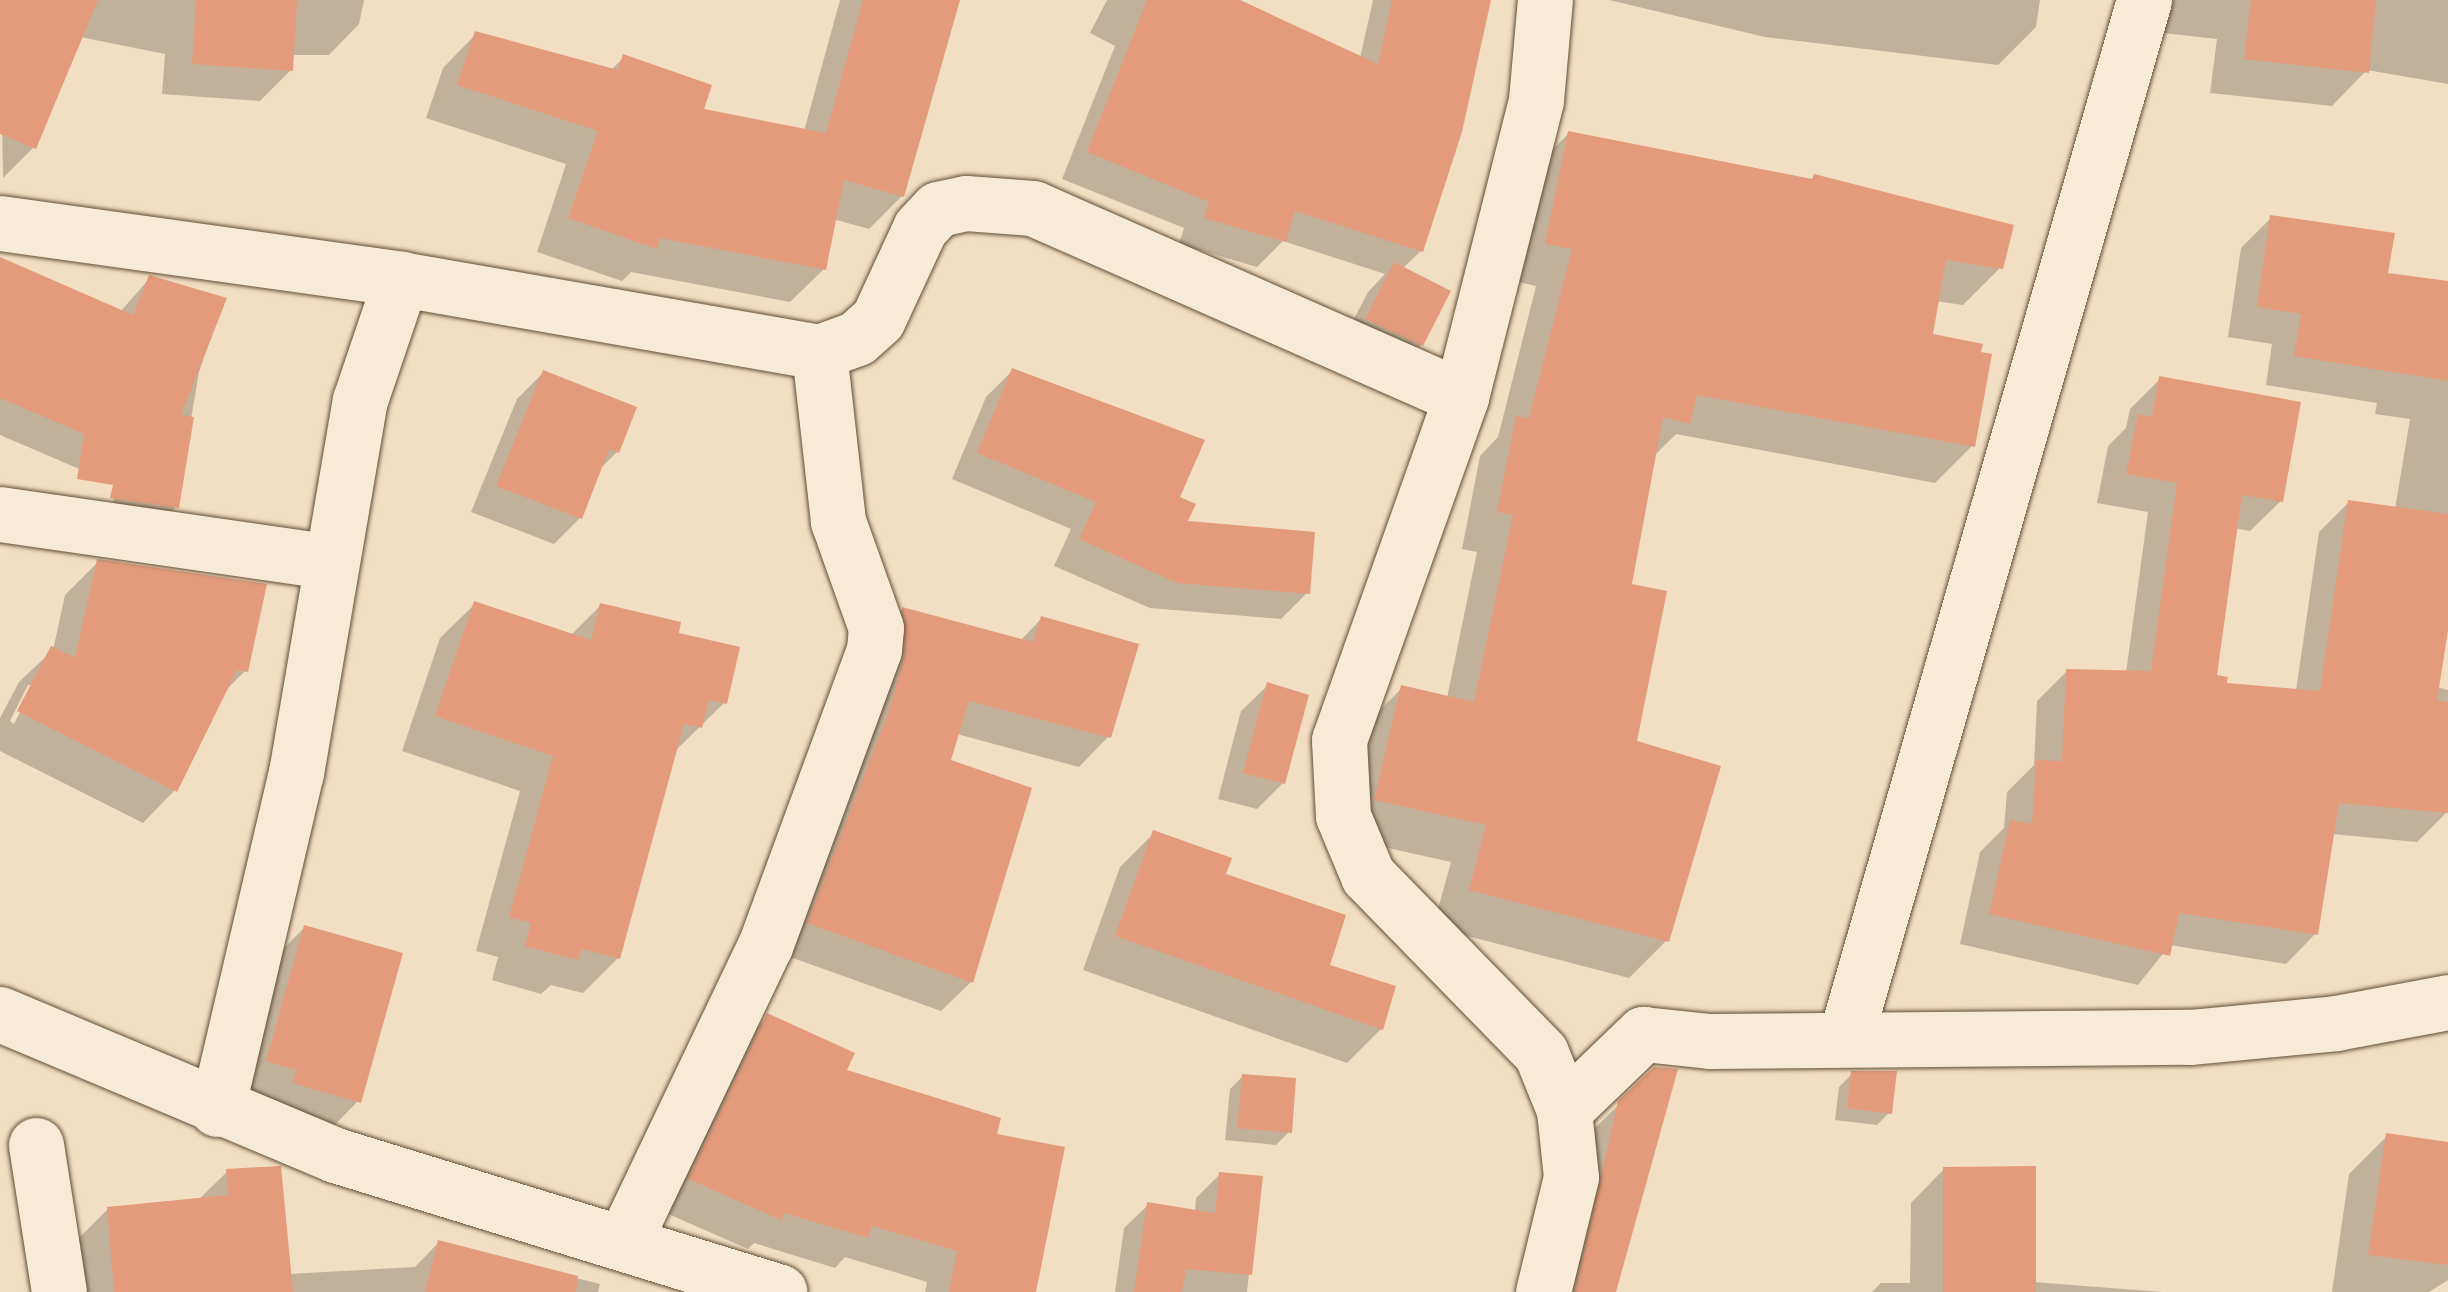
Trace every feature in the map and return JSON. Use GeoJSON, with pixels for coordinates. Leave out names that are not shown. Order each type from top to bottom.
{"type":"FeatureCollection","features":[{"type":"Feature","properties":{"kind":"street"},"geometry":{"type":"LineString","coordinates":[[1543,1292],[1571,1178],[1564,1110],[1541,1053],[1368,876],[1343,816],[1339,740],[1460,397],[1536,100],[1545,0]]}},
{"type":"Feature","properties":{"kind":"street"},"geometry":{"type":"LineString","coordinates":[[1846,1036],[2144,0]]}},
{"type":"Feature","properties":{"kind":"street"},"geometry":{"type":"LineString","coordinates":[[0,223],[401,279],[819,352],[857,338],[878,319],[920,228],[938,209],[966,203],[1033,208],[1460,397]]}},
{"type":"Feature","properties":{"kind":"street"},"geometry":{"type":"LineString","coordinates":[[217,1109],[296,774],[328,561],[360,400],[401,279]]}},
{"type":"Feature","properties":{"kind":"street"},"geometry":{"type":"LineString","coordinates":[[624,1240],[765,946],[874,650],[876,628],[838,521],[819,352]]}},
{"type":"Feature","properties":{"kind":"street"},"geometry":{"type":"LineString","coordinates":[[0,514],[328,561]]}},
{"type":"Feature","properties":{"kind":"street"},"geometry":{"type":"LineString","coordinates":[[1564,1110],[1642,1034],[1710,1041],[1846,1036],[2189,1037],[2336,1023],[2448,1002]]}},
{"type":"Feature","properties":{"kind":"street"},"geometry":{"type":"LineString","coordinates":[[0,1014],[217,1109],[335,1154],[624,1240],[707,1279],[778,1292]]}},
{"type":"Feature","properties":{"kind":"street"},"geometry":{"type":"LineString","coordinates":[[36,1145],[59,1292]]}},
{"type":"Feature","properties":{"kind":"building"},"geometry":{"type":"Polygon","coordinates":[[[0,0],[98,0],[36,149],[0,134],[0,0]]]}},
{"type":"Feature","properties":{"kind":"building"},"geometry":{"type":"Polygon","coordinates":[[[196,0],[297,0],[293,71],[192,64],[196,0]]]}},
{"type":"Feature","properties":{"kind":"building"},"geometry":{"type":"Polygon","coordinates":[[[863,0],[960,0],[904,197],[844,180],[826,270],[660,238],[657,249],[568,218],[598,131],[457,85],[475,31],[618,70],[623,54],[712,85],[704,109],[826,133],[863,0]]]}},
{"type":"Feature","properties":{"kind":"building"},"geometry":{"type":"Polygon","coordinates":[[[1147,0],[1240,0],[1378,64],[1392,0],[1491,0],[1462,132],[1423,252],[1295,211],[1286,242],[1204,218],[1209,202],[1087,152],[1147,0]]]}},
{"type":"Feature","properties":{"kind":"building"},"geometry":{"type":"Polygon","coordinates":[[[2251,0],[2376,0],[2369,73],[2244,59],[2251,0]]]}},
{"type":"Feature","properties":{"kind":"building"},"geometry":{"type":"Polygon","coordinates":[[[1568,131],[1812,179],[1814,174],[2014,225],[2003,269],[1946,260],[1933,334],[1983,344],[1981,352],[1992,354],[1975,447],[1697,395],[1690,424],[1663,417],[1632,584],[1667,591],[1637,741],[1721,766],[1669,942],[1469,890],[1486,825],[1374,800],[1401,685],[1474,702],[1513,515],[1497,512],[1516,416],[1529,418],[1572,249],[1545,244],[1568,131]]]}},
{"type":"Feature","properties":{"kind":"building"},"geometry":{"type":"Polygon","coordinates":[[[2270,215],[2395,233],[2388,273],[2448,281],[2448,381],[2294,356],[2301,314],[2257,307],[2270,215]]]}},
{"type":"Feature","properties":{"kind":"building"},"geometry":{"type":"Polygon","coordinates":[[[0,257],[133,315],[149,275],[227,298],[181,415],[194,417],[179,508],[110,498],[113,485],[77,479],[84,434],[0,398],[0,257]]]}},
{"type":"Feature","properties":{"kind":"building"},"geometry":{"type":"Polygon","coordinates":[[[1394,262],[1451,291],[1423,346],[1365,319],[1394,262]]]}},
{"type":"Feature","properties":{"kind":"building"},"geometry":{"type":"Polygon","coordinates":[[[1012,368],[1205,440],[1180,497],[1196,504],[1188,521],[1315,532],[1310,594],[1177,583],[1079,539],[1096,502],[977,453],[1012,368]]]}},
{"type":"Feature","properties":{"kind":"building"},"geometry":{"type":"Polygon","coordinates":[[[543,370],[637,407],[619,453],[609,449],[582,519],[496,486],[543,370]]]}},
{"type":"Feature","properties":{"kind":"building"},"geometry":{"type":"Polygon","coordinates":[[[2159,376],[2301,402],[2283,502],[2242,495],[2217,675],[2228,677],[2227,683],[2320,691],[2348,500],[2448,514],[2448,630],[2437,701],[2448,702],[2448,813],[2339,803],[2318,935],[2179,913],[2170,956],[1989,914],[2010,820],[2032,824],[2036,760],[2062,761],[2066,669],[2151,671],[2177,483],[2126,474],[2138,414],[2152,417],[2159,376]]]}},
{"type":"Feature","properties":{"kind":"building"},"geometry":{"type":"Polygon","coordinates":[[[97,559],[267,584],[248,672],[237,670],[177,792],[17,711],[51,646],[75,658],[97,559]]]}},
{"type":"Feature","properties":{"kind":"building"},"geometry":{"type":"Polygon","coordinates":[[[474,601],[591,640],[600,603],[681,622],[679,633],[740,647],[727,704],[709,700],[702,728],[684,724],[620,959],[582,949],[578,960],[525,946],[531,923],[509,917],[553,756],[435,716],[474,601]]]}},
{"type":"Feature","properties":{"kind":"building"},"geometry":{"type":"Polygon","coordinates":[[[902,607],[1033,642],[1041,616],[1139,644],[1111,738],[969,701],[951,760],[1032,788],[973,983],[807,923],[889,711],[905,653],[902,607]]]}},
{"type":"Feature","properties":{"kind":"building"},"geometry":{"type":"Polygon","coordinates":[[[1267,682],[1309,695],[1285,784],[1243,773],[1267,682]]]}},
{"type":"Feature","properties":{"kind":"building"},"geometry":{"type":"Polygon","coordinates":[[[1153,830],[1232,858],[1226,874],[1346,915],[1330,965],[1396,986],[1383,1030],[1115,936],[1153,830]]]}},
{"type":"Feature","properties":{"kind":"building"},"geometry":{"type":"Polygon","coordinates":[[[304,925],[403,953],[361,1103],[293,1083],[296,1070],[266,1061],[304,925]]]}},
{"type":"Feature","properties":{"kind":"building"},"geometry":{"type":"Polygon","coordinates":[[[767,1013],[855,1053],[847,1070],[1001,1118],[997,1134],[1065,1147],[1036,1292],[949,1292],[957,1251],[872,1226],[868,1238],[784,1213],[781,1220],[688,1179],[767,1013]]]}},
{"type":"Feature","properties":{"kind":"building"},"geometry":{"type":"Polygon","coordinates":[[[1654,1067],[1678,1069],[1616,1292],[1575,1292],[1618,1101],[1654,1067]]]}},
{"type":"Feature","properties":{"kind":"building"},"geometry":{"type":"Polygon","coordinates":[[[1851,1071],[1897,1071],[1892,1114],[1847,1108],[1851,1071]]]}},
{"type":"Feature","properties":{"kind":"building"},"geometry":{"type":"Polygon","coordinates":[[[1242,1074],[1296,1078],[1292,1133],[1237,1128],[1242,1074]]]}},
{"type":"Feature","properties":{"kind":"building"},"geometry":{"type":"Polygon","coordinates":[[[2386,1133],[2448,1142],[2448,1265],[2368,1255],[2386,1133]]]}},
{"type":"Feature","properties":{"kind":"building"},"geometry":{"type":"Polygon","coordinates":[[[281,1166],[293,1292],[114,1292],[107,1207],[228,1195],[226,1169],[281,1166]]]}},
{"type":"Feature","properties":{"kind":"building"},"geometry":{"type":"Polygon","coordinates":[[[2036,1166],[2036,1292],[1943,1292],[1943,1167],[2036,1166]]]}},
{"type":"Feature","properties":{"kind":"building"},"geometry":{"type":"Polygon","coordinates":[[[1219,1172],[1263,1176],[1252,1275],[1186,1269],[1182,1292],[1134,1292],[1147,1202],[1215,1213],[1219,1172]]]}},
{"type":"Feature","properties":{"kind":"building"},"geometry":{"type":"Polygon","coordinates":[[[438,1240],[578,1276],[576,1292],[425,1292],[438,1240]]]}}]}
